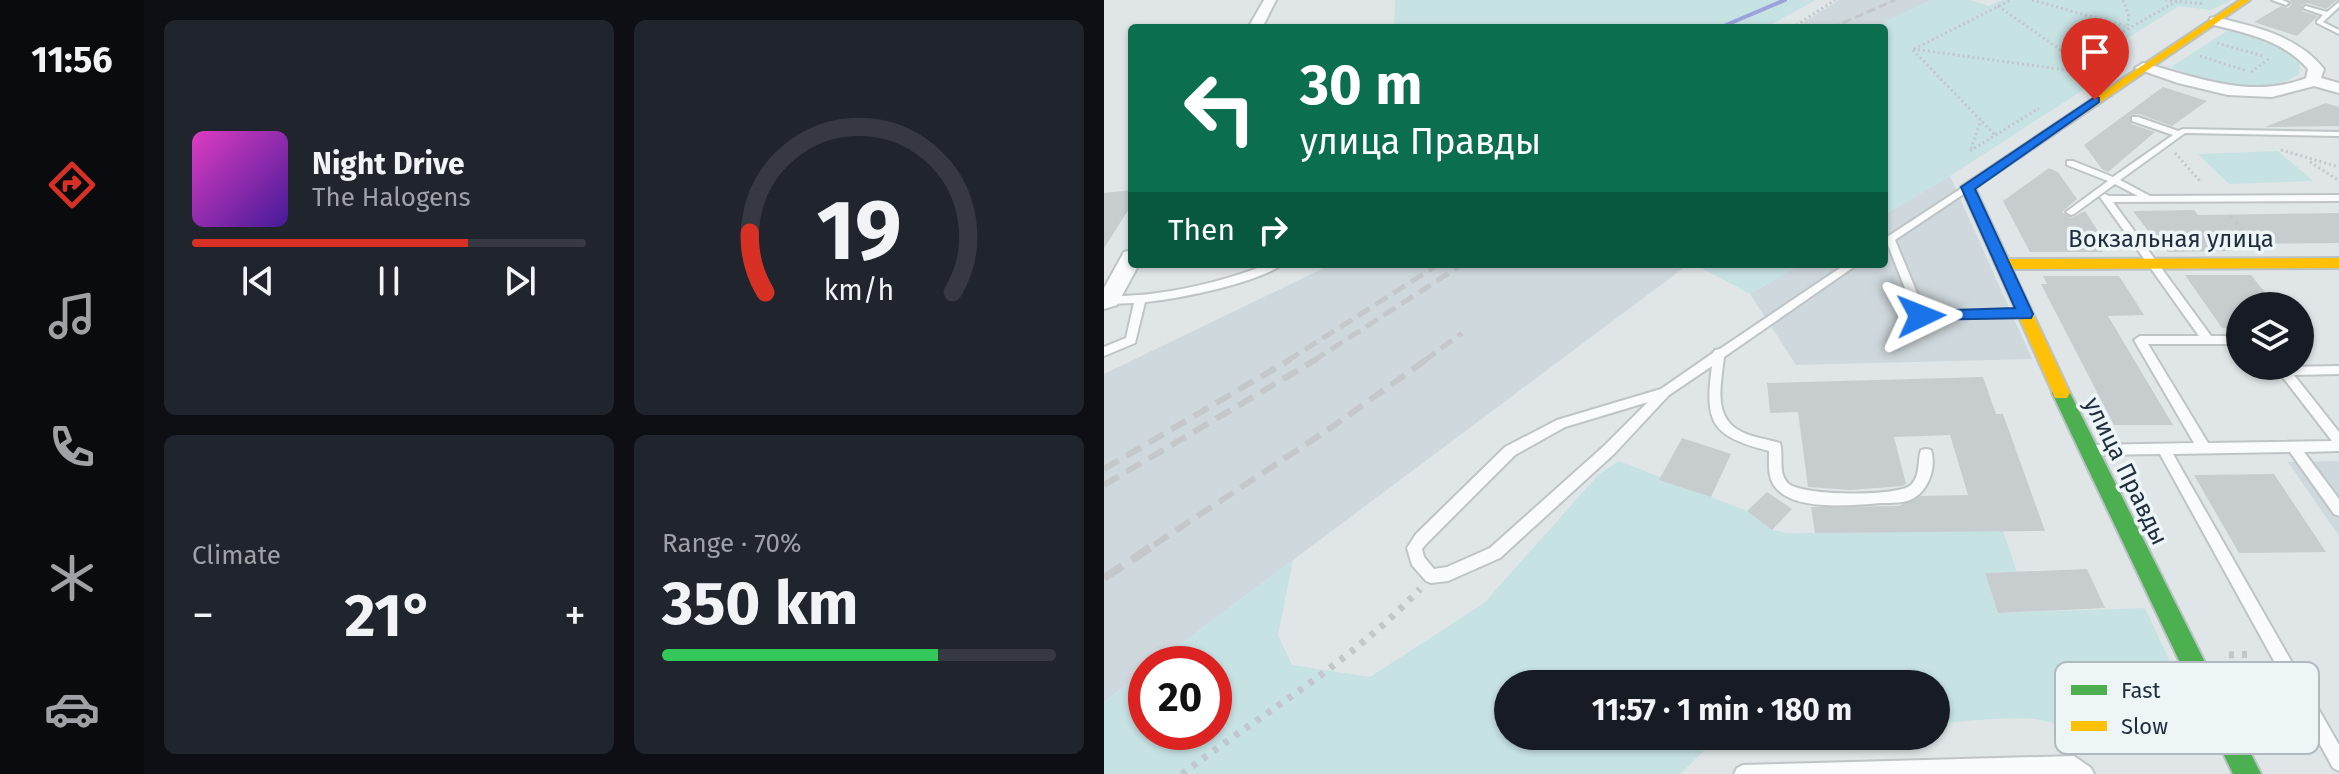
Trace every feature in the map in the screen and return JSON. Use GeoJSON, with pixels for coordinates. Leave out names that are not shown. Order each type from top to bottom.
{"type":"FeatureCollection","features":[{"type":"Feature","properties":{"kind":"street"},"geometry":{"type":"LineString","coordinates":[[1257,24],[1270,0]]}},
{"type":"Feature","properties":{"kind":"street"},"geometry":{"type":"LineString","coordinates":[[1968,187],[2143,68],[2214,13],[2246,0]]}},
{"type":"Feature","properties":{"kind":"street"},"geometry":{"type":"LineString","coordinates":[[2214,13],[2292,46],[2308,57],[2316,69],[2313,81]]}},
{"type":"Feature","properties":{"kind":"street"},"geometry":{"type":"LineString","coordinates":[[2143,68],[2192,82],[2245,91],[2277,91],[2301,87],[2313,81],[2339,88]]}},
{"type":"Feature","properties":{"kind":"street","name":"улица Правды"},"geometry":{"type":"LineString","coordinates":[[1968,187],[2025,314],[2193,662]]}},
{"type":"Feature","properties":{"kind":"street","name":"Вокзальная улица"},"geometry":{"type":"LineString","coordinates":[[2003,264],[2339,263]]}},
{"type":"Feature","properties":{"kind":"street"},"geometry":{"type":"LineString","coordinates":[[1107,300],[1128,264]]}},
{"type":"Feature","properties":{"kind":"street","name":"улица Правды"},"geometry":{"type":"LineString","coordinates":[[2237,754],[2247,774]]}},
{"type":"Feature","properties":{"kind":"lane"},"geometry":{"type":"LineString","coordinates":[[2275,0],[2286,3]]}},
{"type":"Feature","properties":{"kind":"lane"},"geometry":{"type":"LineString","coordinates":[[2339,4],[2319,22],[2339,32]]}},
{"type":"Feature","properties":{"kind":"lane"},"geometry":{"type":"LineString","coordinates":[[2306,8],[2327,14]]}},
{"type":"Feature","properties":{"kind":"lane"},"geometry":{"type":"LineString","coordinates":[[2135,119],[2178,134]]}},
{"type":"Feature","properties":{"kind":"lane"},"geometry":{"type":"LineString","coordinates":[[2071,212],[2104,195],[2115,181],[2183,131],[2339,134]]}},
{"type":"Feature","properties":{"kind":"lane"},"geometry":{"type":"LineString","coordinates":[[2070,163],[2115,181],[2148,199]]}},
{"type":"Feature","properties":{"kind":"lane"},"geometry":{"type":"LineString","coordinates":[[1888,240],[1968,187]]}},
{"type":"Feature","properties":{"kind":"lane"},"geometry":{"type":"LineString","coordinates":[[2104,195],[2148,199],[2339,198]]}},
{"type":"Feature","properties":{"kind":"lane"},"geometry":{"type":"LineString","coordinates":[[2104,195],[2156,263],[2208,340]]}},
{"type":"Feature","properties":{"kind":"lane"},"geometry":{"type":"LineString","coordinates":[[1888,243],[1921,316],[2025,314]]}},
{"type":"Feature","properties":{"kind":"lane"},"geometry":{"type":"LineString","coordinates":[[1107,300],[1140,300],[1208,289],[1267,268]]}},
{"type":"Feature","properties":{"kind":"lane"},"geometry":{"type":"LineString","coordinates":[[1665,392],[1561,423],[1510,451],[1414,548],[1417,560],[1431,576],[1448,574],[1495,553],[1609,450],[1665,392],[1847,268]]}},
{"type":"Feature","properties":{"kind":"lane"},"geometry":{"type":"LineString","coordinates":[[1104,352],[1131,340],[1140,300]]}},
{"type":"Feature","properties":{"kind":"lane"},"geometry":{"type":"LineString","coordinates":[[2204,448],[2140,340],[2226,340]]}},
{"type":"Feature","properties":{"kind":"lane"},"geometry":{"type":"LineString","coordinates":[[1719,353],[1713,409],[1722,428],[1743,440],[1775,447],[1777,479],[1787,492],[1806,498],[1905,496],[1914,491],[1926,476],[1926,454]]}},
{"type":"Feature","properties":{"kind":"lane"},"geometry":{"type":"LineString","coordinates":[[2314,369],[2339,370]]}},
{"type":"Feature","properties":{"kind":"lane"},"geometry":{"type":"LineString","coordinates":[[2291,380],[2339,443]]}},
{"type":"Feature","properties":{"kind":"lane"},"geometry":{"type":"LineString","coordinates":[[2090,450],[2339,443]]}},
{"type":"Feature","properties":{"kind":"lane"},"geometry":{"type":"LineString","coordinates":[[2293,446],[2339,510]]}},
{"type":"Feature","properties":{"kind":"lane"},"geometry":{"type":"LineString","coordinates":[[2163,448],[2283,662]]}},
{"type":"Feature","properties":{"kind":"lane"},"geometry":{"type":"LineString","coordinates":[[2319,726],[2339,762]]}},
{"type":"Feature","properties":{"kind":"lane"},"geometry":{"type":"LineString","coordinates":[[1743,774],[2074,765],[2085,774]]}},
{"type":"Feature","properties":{"kind":"path"},"geometry":{"type":"LineString","coordinates":[[1798,24],[1835,0]]}},
{"type":"Feature","properties":{"kind":"path"},"geometry":{"type":"LineString","coordinates":[[1913,49],[2011,0]]}},
{"type":"Feature","properties":{"kind":"path"},"geometry":{"type":"LineString","coordinates":[[2032,0],[2128,27]]}},
{"type":"Feature","properties":{"kind":"path"},"geometry":{"type":"LineString","coordinates":[[2123,0],[2129,16],[2128,27]]}},
{"type":"Feature","properties":{"kind":"path"},"geometry":{"type":"LineString","coordinates":[[2165,0],[2214,13]]}},
{"type":"Feature","properties":{"kind":"path"},"geometry":{"type":"LineString","coordinates":[[2075,59],[2178,1]]}},
{"type":"Feature","properties":{"kind":"path"},"geometry":{"type":"LineString","coordinates":[[1998,6],[2104,79]]}},
{"type":"Feature","properties":{"kind":"path"},"geometry":{"type":"LineString","coordinates":[[2063,51],[2110,39]]}},
{"type":"Feature","properties":{"kind":"path"},"geometry":{"type":"LineString","coordinates":[[1913,49],[2095,74]]}},
{"type":"Feature","properties":{"kind":"path"},"geometry":{"type":"LineString","coordinates":[[1913,49],[1996,135]]}},
{"type":"Feature","properties":{"kind":"path"},"geometry":{"type":"LineString","coordinates":[[2199,55],[2266,77]]}},
{"type":"Feature","properties":{"kind":"path"},"geometry":{"type":"LineString","coordinates":[[2251,72],[2270,58]]}},
{"type":"Feature","properties":{"kind":"path"},"geometry":{"type":"LineString","coordinates":[[2083,82],[2095,74]]}},
{"type":"Feature","properties":{"kind":"path"},"geometry":{"type":"LineString","coordinates":[[1981,120],[1970,151],[2045,105]]}},
{"type":"Feature","properties":{"kind":"path"},"geometry":{"type":"LineString","coordinates":[[2306,159],[2339,181]]}},
{"type":"Feature","properties":{"kind":"path"},"geometry":{"type":"LineString","coordinates":[[1182,774],[1230,736],[1355,651],[1391,622],[1431,576]]}},
{"type":"Feature","properties":{"kind":"path"},"geometry":{"type":"LineString","coordinates":[[2224,655],[2278,653]]}},
{"type":"Feature","properties":{"kind":"shaded area"},"geometry":{"type":"Polygon","coordinates":[[[1395,0],[1816,0],[1772,24],[1394,24],[1395,0]]]}},
{"type":"Feature","properties":{"kind":"shaded area"},"geometry":{"type":"Polygon","coordinates":[[[1839,0],[1932,0],[1881,24],[1801,24],[1839,0]]]}},
{"type":"Feature","properties":{"kind":"shaded area"},"geometry":{"type":"Polygon","coordinates":[[[1932,0],[1970,0],[1989,6],[2002,0],[2232,0],[2211,10],[2179,6],[2094,59],[2109,67],[2108,74],[1888,213],[1888,24],[1881,24],[1932,0]]]}},
{"type":"Feature","properties":{"kind":"shaded area"},"geometry":{"type":"Polygon","coordinates":[[[2227,31],[2257,37],[2286,50],[2300,64],[2299,74],[2270,85],[2253,86],[2218,82],[2171,67],[2227,31]]]}},
{"type":"Feature","properties":{"kind":"shaded area"},"geometry":{"type":"Polygon","coordinates":[[[2278,151],[2313,181],[2229,184],[2198,154],[2278,151]]]}},
{"type":"Feature","properties":{"kind":"shaded area"},"geometry":{"type":"Polygon","coordinates":[[[1950,176],[2032,359],[1796,365],[1750,294],[1794,268],[1888,268],[1888,213],[1950,176]]]}},
{"type":"Feature","properties":{"kind":"shaded area"},"geometry":{"type":"Polygon","coordinates":[[[1324,268],[1684,268],[1178,646],[1128,646],[1128,684],[1104,702],[1104,374],[1324,268]]]}},
{"type":"Feature","properties":{"kind":"shaded area"},"geometry":{"type":"Polygon","coordinates":[[[1701,268],[1794,268],[1750,294],[1701,268]]]}},
{"type":"Feature","properties":{"kind":"shaded area"},"geometry":{"type":"Polygon","coordinates":[[[1619,461],[1747,511],[1772,530],[1787,533],[2003,531],[2017,572],[1985,573],[1998,613],[2145,608],[2170,662],[2055,662],[2055,724],[2041,720],[2003,718],[1950,722],[1950,670],[1494,670],[1494,750],[1705,750],[1680,774],[1104,774],[1104,702],[1128,684],[1128,750],[1232,750],[1232,646],[1178,646],[1293,560],[1278,635],[1292,665],[1370,677],[1484,603],[1599,474],[1619,461]]]}},
{"type":"Feature","properties":{"kind":"shaded area"},"geometry":{"type":"Polygon","coordinates":[[[2339,461],[2339,536],[2288,462],[2339,461]]]}},
{"type":"Feature","properties":{"kind":"building"},"geometry":{"type":"Polygon","coordinates":[[[2290,0],[2337,0],[2326,9],[2307,3],[2301,6],[2302,11],[2318,16],[2297,36],[2254,22],[2281,6],[2288,8],[2292,4],[2290,0]]]}},
{"type":"Feature","properties":{"kind":"building"},"geometry":{"type":"Polygon","coordinates":[[[2163,87],[2207,101],[2172,126],[2139,114],[2130,115],[2131,124],[2155,132],[2108,172],[2102,169],[2084,145],[2163,87]]]}},
{"type":"Feature","properties":{"kind":"building"},"geometry":{"type":"Polygon","coordinates":[[[2326,103],[2339,107],[2339,126],[2265,127],[2326,103]]]}},
{"type":"Feature","properties":{"kind":"building"},"geometry":{"type":"Polygon","coordinates":[[[2049,168],[2058,172],[2077,199],[2062,212],[2072,218],[2085,211],[2107,245],[2099,245],[2103,252],[2030,252],[2003,201],[2049,168]]]}},
{"type":"Feature","properties":{"kind":"building"},"geometry":{"type":"Polygon","coordinates":[[[1128,190],[1128,210],[1104,248],[1104,193],[1128,190]]]}},
{"type":"Feature","properties":{"kind":"building"},"geometry":{"type":"Polygon","coordinates":[[[2194,210],[2198,215],[2339,213],[2339,243],[2226,244],[2232,251],[2168,252],[2133,211],[2194,210]]]}},
{"type":"Feature","properties":{"kind":"building"},"geometry":{"type":"Polygon","coordinates":[[[2185,275],[2251,275],[2265,292],[2226,292],[2226,328],[2222,328],[2185,275]]]}},
{"type":"Feature","properties":{"kind":"building"},"geometry":{"type":"Polygon","coordinates":[[[2043,276],[2119,276],[2144,315],[2108,316],[2173,425],[2114,425],[2041,284],[2047,284],[2043,276]]]}},
{"type":"Feature","properties":{"kind":"building"},"geometry":{"type":"Polygon","coordinates":[[[1983,377],[1996,414],[2003,414],[2045,531],[1815,533],[1811,507],[1898,506],[1921,496],[1968,495],[1950,435],[1894,437],[1906,484],[1902,486],[1851,490],[1808,487],[1798,412],[1770,413],[1767,383],[1983,377]]]}},
{"type":"Feature","properties":{"kind":"building"},"geometry":{"type":"Polygon","coordinates":[[[1682,438],[1731,454],[1711,497],[1659,480],[1682,438]]]}},
{"type":"Feature","properties":{"kind":"building"},"geometry":{"type":"Polygon","coordinates":[[[2274,474],[2326,552],[2239,553],[2194,475],[2274,474]]]}},
{"type":"Feature","properties":{"kind":"building"},"geometry":{"type":"Polygon","coordinates":[[[1767,492],[1792,509],[1772,530],[1747,511],[1767,492]]]}},
{"type":"Feature","properties":{"kind":"building"},"geometry":{"type":"Polygon","coordinates":[[[2087,569],[2105,608],[1998,613],[1985,573],[2087,569]]]}},
{"type":"Feature","properties":{"kind":"waterway"},"geometry":{"type":"LineString","coordinates":[[1728,24],[1785,0]]}},
{"type":"Feature","properties":{"kind":"railway"},"geometry":{"type":"LineString","coordinates":[[1840,24],[1895,0]]}},
{"type":"Feature","properties":{"kind":"railway"},"geometry":{"type":"LineString","coordinates":[[1287,361],[1433,268]]}},
{"type":"Feature","properties":{"kind":"railway"},"geometry":{"type":"LineString","coordinates":[[1313,361],[1457,268]]}},
{"type":"Feature","properties":{"kind":"railway"},"geometry":{"type":"LineString","coordinates":[[1424,361],[1462,333]]}},
{"type":"Feature","properties":{"kind":"railway"},"geometry":{"type":"LineString","coordinates":[[1104,469],[1291,359]]}},
{"type":"Feature","properties":{"kind":"railway"},"geometry":{"type":"LineString","coordinates":[[1104,485],[1317,359]]}},
{"type":"Feature","properties":{"kind":"railway"},"geometry":{"type":"LineString","coordinates":[[1154,545],[1332,427],[1427,359]]}},
{"type":"Feature","properties":{"kind":"railway"},"geometry":{"type":"LineString","coordinates":[[1104,578],[1157,543]]}},
{"type":"Feature","properties":{"kind":"traffic: fast"},"geometry":{"type":"LineString","coordinates":[[2061,393],[2192,662]]}},
{"type":"Feature","properties":{"kind":"traffic: fast"},"geometry":{"type":"LineString","coordinates":[[2237,754],[2247,774]]}},
{"type":"Feature","properties":{"kind":"traffic: slow"},"geometry":{"type":"LineString","coordinates":[[2061,393],[1968,187],[2246,0]]}},
{"type":"Feature","properties":{"kind":"traffic: slow"},"geometry":{"type":"LineString","coordinates":[[2003,264],[2339,263]]}},
{"type":"Feature","properties":{"kind":"route"},"geometry":{"type":"LineString","coordinates":[[1921,316],[2025,314],[1968,187],[2095,100]]}}]}
